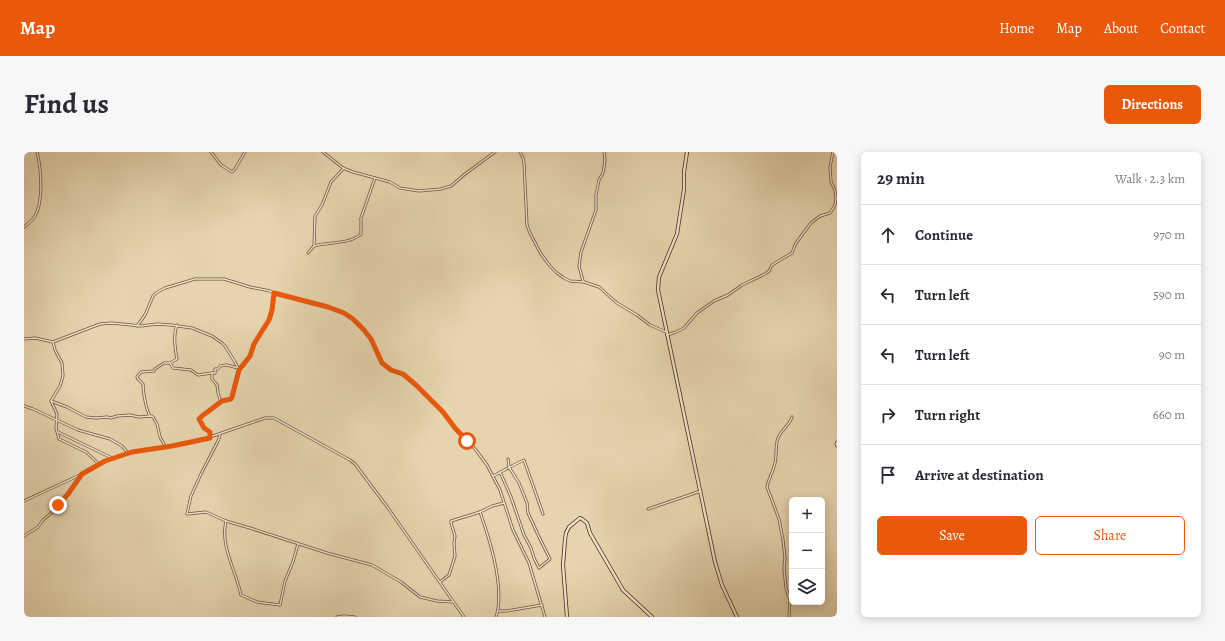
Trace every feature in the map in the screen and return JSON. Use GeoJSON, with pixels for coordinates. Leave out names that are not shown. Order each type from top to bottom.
{"type":"FeatureCollection","features":[{"type":"Feature","properties":{"kind":"main road"},"geometry":{"type":"LineString","coordinates":[[687,152],[684,172],[684,189],[677,234],[659,277],[659,297],[717,569],[724,589],[737,617]]}},
{"type":"Feature","properties":{"kind":"main road"},"geometry":{"type":"LineString","coordinates":[[567,617],[564,579],[565,540],[568,530],[580,518],[587,523],[590,533],[623,590],[652,617]]}},
{"type":"Feature","properties":{"kind":"street"},"geometry":{"type":"LineString","coordinates":[[24,227],[34,218],[39,207],[41,175],[37,152]]}},
{"type":"Feature","properties":{"kind":"street"},"geometry":{"type":"LineString","coordinates":[[211,152],[221,165],[232,172],[236,169],[245,152]]}},
{"type":"Feature","properties":{"kind":"street"},"geometry":{"type":"LineString","coordinates":[[323,152],[344,168],[358,174],[390,182],[404,189],[418,191],[441,189],[455,184],[465,174],[494,152]]}},
{"type":"Feature","properties":{"kind":"street"},"geometry":{"type":"LineString","coordinates":[[520,152],[524,163],[526,216],[530,233],[544,258],[554,270],[567,280],[584,282],[598,287],[617,303],[650,325],[667,333],[676,332],[684,328],[697,313],[714,301],[728,295],[742,285],[765,274],[769,271],[772,265],[792,253],[796,244],[811,223],[830,213],[836,199],[835,190],[831,182],[830,167],[833,152]]}},
{"type":"Feature","properties":{"kind":"street"},"geometry":{"type":"LineString","coordinates":[[584,282],[580,266],[581,252],[596,210],[596,195],[599,180],[603,173],[605,160],[604,152]]}},
{"type":"Feature","properties":{"kind":"street"},"geometry":{"type":"LineString","coordinates":[[308,253],[314,246],[315,216],[322,205],[331,182],[344,168]]}},
{"type":"Feature","properties":{"kind":"street"},"geometry":{"type":"LineString","coordinates":[[314,246],[347,241],[361,234],[361,218],[375,178]]}},
{"type":"Feature","properties":{"kind":"street"},"geometry":{"type":"LineString","coordinates":[[138,326],[145,315],[153,296],[165,288],[194,280],[224,279],[333,309],[344,313],[353,319],[371,339],[382,363],[391,370],[407,377],[432,400],[455,428],[483,458],[493,476],[513,530],[527,558],[545,617]]}},
{"type":"Feature","properties":{"kind":"street"},"geometry":{"type":"LineString","coordinates":[[210,438],[210,432],[204,428],[199,419],[221,402],[231,399],[238,369],[250,356],[254,344],[269,320],[274,293]]}},
{"type":"Feature","properties":{"kind":"street"},"geometry":{"type":"LineString","coordinates":[[24,339],[34,338],[53,342],[100,324],[112,323],[138,326],[157,324],[177,325],[192,328],[212,336],[225,346],[238,369]]}},
{"type":"Feature","properties":{"kind":"street"},"geometry":{"type":"LineString","coordinates":[[164,448],[157,424],[154,418],[148,414],[148,407],[143,393],[143,384],[137,377],[142,371],[154,371],[164,363],[170,363],[177,359],[174,335],[177,325]]}},
{"type":"Feature","properties":{"kind":"street"},"geometry":{"type":"LineString","coordinates":[[51,401],[60,386],[63,376],[62,364],[54,350],[53,342]]}},
{"type":"Feature","properties":{"kind":"street"},"geometry":{"type":"LineString","coordinates":[[170,363],[173,368],[192,370],[198,375],[215,373],[215,369],[218,369],[220,366],[227,365],[238,369]]}},
{"type":"Feature","properties":{"kind":"street"},"geometry":{"type":"LineString","coordinates":[[212,373],[212,379],[217,385],[221,402]]}},
{"type":"Feature","properties":{"kind":"street"},"geometry":{"type":"LineString","coordinates":[[51,401],[86,417],[111,418],[130,415],[139,417],[151,416]]}},
{"type":"Feature","properties":{"kind":"street"},"geometry":{"type":"LineString","coordinates":[[51,401],[57,414],[56,428],[59,439],[86,452],[99,464]]}},
{"type":"Feature","properties":{"kind":"street"},"geometry":{"type":"LineString","coordinates":[[24,406],[82,431],[110,438],[122,446],[128,453]]}},
{"type":"Feature","properties":{"kind":"street"},"geometry":{"type":"LineString","coordinates":[[24,501],[113,458],[128,453],[164,448],[210,438],[271,417],[355,464],[368,480],[464,617]]}},
{"type":"Feature","properties":{"kind":"street"},"geometry":{"type":"LineString","coordinates":[[789,617],[790,600],[786,588],[783,540],[778,517],[767,487],[767,483],[772,475],[776,462],[776,446],[778,438],[789,424],[792,417]]}},
{"type":"Feature","properties":{"kind":"street"},"geometry":{"type":"LineString","coordinates":[[58,432],[113,458]]}},
{"type":"Feature","properties":{"kind":"street"},"geometry":{"type":"LineString","coordinates":[[220,434],[191,496],[187,514],[206,512],[226,521],[341,558],[372,565],[401,582],[420,597],[437,601],[453,602]]}},
{"type":"Feature","properties":{"kind":"street"},"geometry":{"type":"LineString","coordinates":[[837,442],[837,446]]}},
{"type":"Feature","properties":{"kind":"street"},"geometry":{"type":"LineString","coordinates":[[500,472],[511,497],[524,535],[539,568],[550,559],[540,542],[528,513],[527,503],[519,483],[509,466],[508,459]]}},
{"type":"Feature","properties":{"kind":"street"},"geometry":{"type":"LineString","coordinates":[[493,476],[509,466],[524,460],[538,495],[543,514]]}},
{"type":"Feature","properties":{"kind":"street"},"geometry":{"type":"LineString","coordinates":[[24,536],[38,527],[43,520],[56,509],[82,474]]}},
{"type":"Feature","properties":{"kind":"street"},"geometry":{"type":"LineString","coordinates":[[648,508],[701,491]]}},
{"type":"Feature","properties":{"kind":"street"},"geometry":{"type":"LineString","coordinates":[[440,582],[449,575],[455,556],[455,536],[451,521],[504,503]]}},
{"type":"Feature","properties":{"kind":"street"},"geometry":{"type":"LineString","coordinates":[[480,512],[494,558],[498,591],[496,617]]}},
{"type":"Feature","properties":{"kind":"street"},"geometry":{"type":"LineString","coordinates":[[226,521],[225,545],[241,595],[255,601],[280,605],[285,581],[298,544]]}},
{"type":"Feature","properties":{"kind":"street"},"geometry":{"type":"LineString","coordinates":[[497,611],[507,611],[542,605]]}},
{"type":"Feature","properties":{"kind":"street"},"geometry":{"type":"LineString","coordinates":[[337,617],[354,617]]}},
{"type":"Feature","properties":{"kind":"route"},"geometry":{"type":"LineString","coordinates":[[58,505],[82,474],[105,461],[132,452],[210,438],[210,432],[204,428],[199,419],[220,402],[231,399],[239,370],[250,356],[254,344],[269,320],[274,293],[328,307],[344,313],[353,319],[371,339],[382,363],[391,370],[403,374],[416,385],[443,412],[467,441]]}}]}
